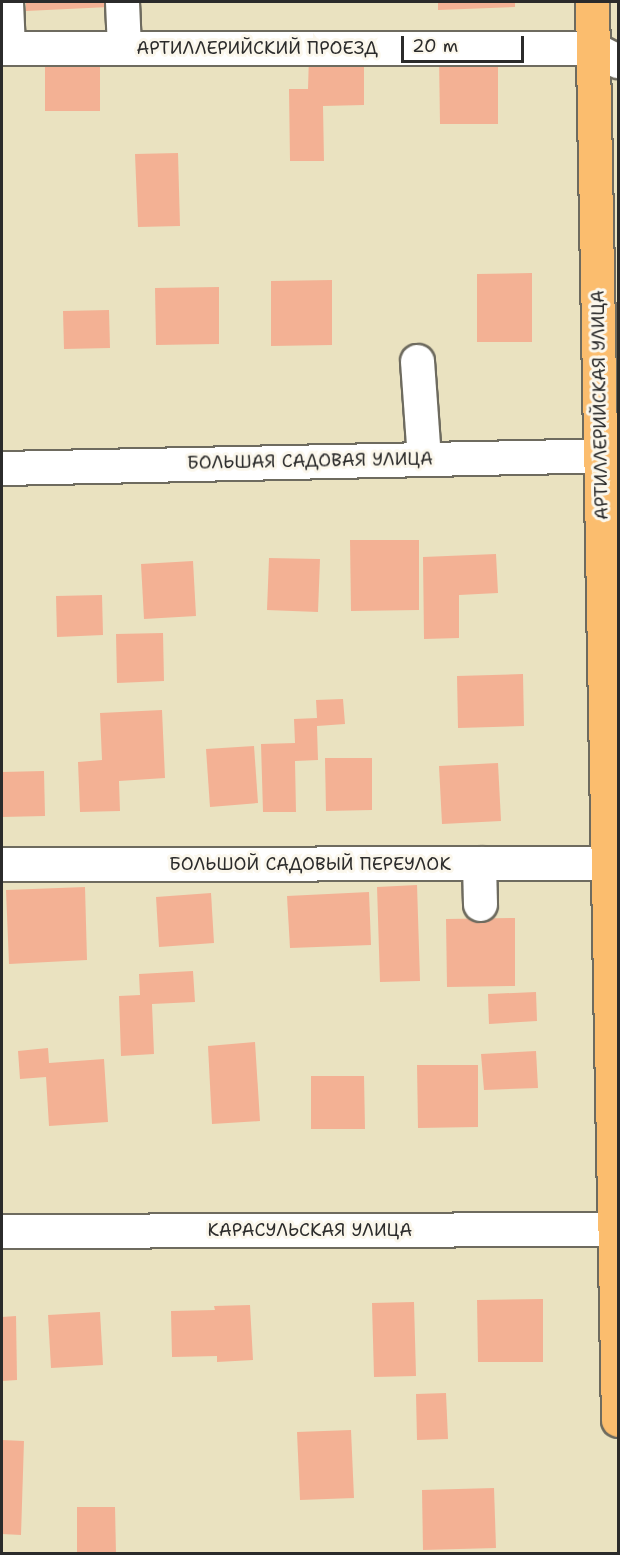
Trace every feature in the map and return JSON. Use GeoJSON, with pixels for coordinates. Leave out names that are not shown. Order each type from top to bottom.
{"type":"FeatureCollection","features":[{"type":"Feature","properties":{"kind":"main road","name":"АРТИЛЛЕРИЙСКАЯ УЛИЦА"},"geometry":{"type":"LineString","coordinates":[[592,2],[605,55],[618,1420]]}},
{"type":"Feature","properties":{"kind":"street"},"geometry":{"type":"LineString","coordinates":[[5,48],[6,2]]}},
{"type":"Feature","properties":{"kind":"street"},"geometry":{"type":"LineString","coordinates":[[122,2],[124,48]]}},
{"type":"Feature","properties":{"kind":"street","name":"АРТИЛЛЕРИЙСКИЙ ПРОЕЗД"},"geometry":{"type":"LineString","coordinates":[[5,48],[605,55]]}},
{"type":"Feature","properties":{"kind":"street"},"geometry":{"type":"LineString","coordinates":[[417,360],[424,458]]}},
{"type":"Feature","properties":{"kind":"street","name":"БОЛЬШАЯ САДОВАЯ УЛИЦА"},"geometry":{"type":"LineString","coordinates":[[2,468],[610,455]]}},
{"type":"Feature","properties":{"kind":"street"},"geometry":{"type":"LineString","coordinates":[[479,863],[480,904]]}},
{"type":"Feature","properties":{"kind":"street","name":"БОЛЬШОЙ САДОВЫЙ ПЕРЕУЛОК"},"geometry":{"type":"LineString","coordinates":[[2,864],[614,863]]}},
{"type":"Feature","properties":{"kind":"street","name":"КАРАСУЛЬСКАЯ УЛИЦА"},"geometry":{"type":"LineString","coordinates":[[2,1231],[617,1229]]}},
{"type":"Feature","properties":{"kind":"building"},"geometry":{"type":"Polygon","coordinates":[[[26,2],[109,2],[109,7],[26,11],[26,2]]]}},
{"type":"Feature","properties":{"kind":"building"},"geometry":{"type":"Polygon","coordinates":[[[438,2],[515,2],[515,7],[438,10],[438,2]]]}},
{"type":"Feature","properties":{"kind":"building"},"geometry":{"type":"Polygon","coordinates":[[[498,55],[498,124],[440,124],[439,56],[498,55]]]}},
{"type":"Feature","properties":{"kind":"building"},"geometry":{"type":"Polygon","coordinates":[[[100,56],[100,111],[45,111],[45,57],[100,56]]]}},
{"type":"Feature","properties":{"kind":"building"},"geometry":{"type":"Polygon","coordinates":[[[309,56],[364,56],[364,105],[323,106],[324,161],[290,161],[289,89],[308,89],[309,56]]]}},
{"type":"Feature","properties":{"kind":"building"},"geometry":{"type":"Polygon","coordinates":[[[178,153],[180,226],[138,227],[135,154],[178,153]]]}},
{"type":"Feature","properties":{"kind":"building"},"geometry":{"type":"Polygon","coordinates":[[[532,273],[532,342],[477,342],[477,274],[532,273]]]}},
{"type":"Feature","properties":{"kind":"building"},"geometry":{"type":"Polygon","coordinates":[[[332,280],[332,345],[271,346],[271,281],[332,280]]]}},
{"type":"Feature","properties":{"kind":"building"},"geometry":{"type":"Polygon","coordinates":[[[219,287],[219,344],[156,345],[155,288],[219,287]]]}},
{"type":"Feature","properties":{"kind":"building"},"geometry":{"type":"Polygon","coordinates":[[[109,310],[110,348],[64,349],[63,311],[109,310]]]}},
{"type":"Feature","properties":{"kind":"building"},"geometry":{"type":"Polygon","coordinates":[[[350,540],[419,540],[419,610],[351,611],[350,540]]]}},
{"type":"Feature","properties":{"kind":"building"},"geometry":{"type":"Polygon","coordinates":[[[496,554],[498,593],[459,595],[459,638],[424,639],[423,557],[496,554]]]}},
{"type":"Feature","properties":{"kind":"building"},"geometry":{"type":"Polygon","coordinates":[[[269,558],[320,559],[318,612],[267,610],[269,558]]]}},
{"type":"Feature","properties":{"kind":"building"},"geometry":{"type":"Polygon","coordinates":[[[193,561],[196,616],[144,619],[141,564],[193,561]]]}},
{"type":"Feature","properties":{"kind":"building"},"geometry":{"type":"Polygon","coordinates":[[[102,595],[103,635],[57,637],[56,596],[102,595]]]}},
{"type":"Feature","properties":{"kind":"building"},"geometry":{"type":"Polygon","coordinates":[[[163,633],[164,681],[117,683],[116,634],[163,633]]]}},
{"type":"Feature","properties":{"kind":"building"},"geometry":{"type":"Polygon","coordinates":[[[523,674],[524,726],[458,728],[457,676],[523,674]]]}},
{"type":"Feature","properties":{"kind":"building"},"geometry":{"type":"Polygon","coordinates":[[[343,699],[345,724],[317,726],[318,760],[295,761],[296,812],[263,812],[261,744],[295,743],[294,719],[317,718],[316,700],[343,699]]]}},
{"type":"Feature","properties":{"kind":"building"},"geometry":{"type":"Polygon","coordinates":[[[162,710],[165,778],[119,781],[120,811],[80,812],[78,762],[102,760],[100,713],[162,710]]]}},
{"type":"Feature","properties":{"kind":"building"},"geometry":{"type":"Polygon","coordinates":[[[254,746],[258,803],[210,807],[206,749],[254,746]]]}},
{"type":"Feature","properties":{"kind":"building"},"geometry":{"type":"Polygon","coordinates":[[[325,758],[372,758],[372,810],[326,811],[325,758]]]}},
{"type":"Feature","properties":{"kind":"building"},"geometry":{"type":"Polygon","coordinates":[[[498,763],[501,821],[442,824],[439,766],[498,763]]]}},
{"type":"Feature","properties":{"kind":"building"},"geometry":{"type":"Polygon","coordinates":[[[44,771],[45,816],[2,817],[2,772],[44,771]]]}},
{"type":"Feature","properties":{"kind":"building"},"geometry":{"type":"Polygon","coordinates":[[[417,885],[420,981],[380,982],[377,887],[417,885]]]}},
{"type":"Feature","properties":{"kind":"building"},"geometry":{"type":"Polygon","coordinates":[[[85,887],[87,960],[9,964],[6,890],[85,887]]]}},
{"type":"Feature","properties":{"kind":"building"},"geometry":{"type":"Polygon","coordinates":[[[369,892],[371,945],[290,948],[287,896],[369,892]]]}},
{"type":"Feature","properties":{"kind":"building"},"geometry":{"type":"Polygon","coordinates":[[[211,893],[214,943],[159,947],[156,897],[211,893]]]}},
{"type":"Feature","properties":{"kind":"building"},"geometry":{"type":"Polygon","coordinates":[[[515,918],[515,986],[447,987],[446,919],[515,918]]]}},
{"type":"Feature","properties":{"kind":"building"},"geometry":{"type":"Polygon","coordinates":[[[193,971],[195,1002],[152,1004],[154,1054],[121,1056],[119,996],[140,995],[139,974],[193,971]]]}},
{"type":"Feature","properties":{"kind":"building"},"geometry":{"type":"Polygon","coordinates":[[[536,992],[537,1021],[489,1024],[488,994],[536,992]]]}},
{"type":"Feature","properties":{"kind":"building"},"geometry":{"type":"Polygon","coordinates":[[[255,1042],[260,1121],[212,1124],[208,1046],[255,1042]]]}},
{"type":"Feature","properties":{"kind":"building"},"geometry":{"type":"Polygon","coordinates":[[[48,1048],[49,1063],[104,1059],[108,1122],[49,1126],[46,1077],[20,1079],[18,1051],[48,1048]]]}},
{"type":"Feature","properties":{"kind":"building"},"geometry":{"type":"Polygon","coordinates":[[[536,1051],[538,1088],[484,1090],[481,1054],[536,1051]]]}},
{"type":"Feature","properties":{"kind":"building"},"geometry":{"type":"Polygon","coordinates":[[[417,1065],[478,1065],[478,1127],[418,1128],[417,1065]]]}},
{"type":"Feature","properties":{"kind":"building"},"geometry":{"type":"Polygon","coordinates":[[[311,1076],[364,1076],[365,1129],[311,1129],[311,1076]]]}},
{"type":"Feature","properties":{"kind":"building"},"geometry":{"type":"Polygon","coordinates":[[[543,1299],[543,1362],[478,1362],[477,1300],[543,1299]]]}},
{"type":"Feature","properties":{"kind":"building"},"geometry":{"type":"Polygon","coordinates":[[[414,1302],[416,1376],[374,1377],[372,1303],[414,1302]]]}},
{"type":"Feature","properties":{"kind":"building"},"geometry":{"type":"Polygon","coordinates":[[[250,1305],[253,1360],[217,1362],[217,1356],[172,1357],[171,1311],[215,1310],[214,1306],[250,1305]]]}},
{"type":"Feature","properties":{"kind":"building"},"geometry":{"type":"Polygon","coordinates":[[[100,1312],[103,1365],[51,1368],[48,1315],[100,1312]]]}},
{"type":"Feature","properties":{"kind":"building"},"geometry":{"type":"Polygon","coordinates":[[[16,1316],[17,1380],[2,1381],[2,1317],[16,1316]]]}},
{"type":"Feature","properties":{"kind":"building"},"geometry":{"type":"Polygon","coordinates":[[[446,1393],[448,1439],[417,1440],[416,1394],[446,1393]]]}},
{"type":"Feature","properties":{"kind":"building"},"geometry":{"type":"Polygon","coordinates":[[[351,1430],[354,1498],[300,1500],[297,1432],[351,1430]]]}},
{"type":"Feature","properties":{"kind":"building"},"geometry":{"type":"Polygon","coordinates":[[[2,1440],[24,1441],[21,1535],[2,1534],[2,1440]]]}},
{"type":"Feature","properties":{"kind":"building"},"geometry":{"type":"Polygon","coordinates":[[[494,1488],[496,1548],[423,1550],[422,1490],[494,1488]]]}},
{"type":"Feature","properties":{"kind":"building"},"geometry":{"type":"Polygon","coordinates":[[[77,1507],[115,1507],[116,1554],[77,1554],[77,1507]]]}}]}
